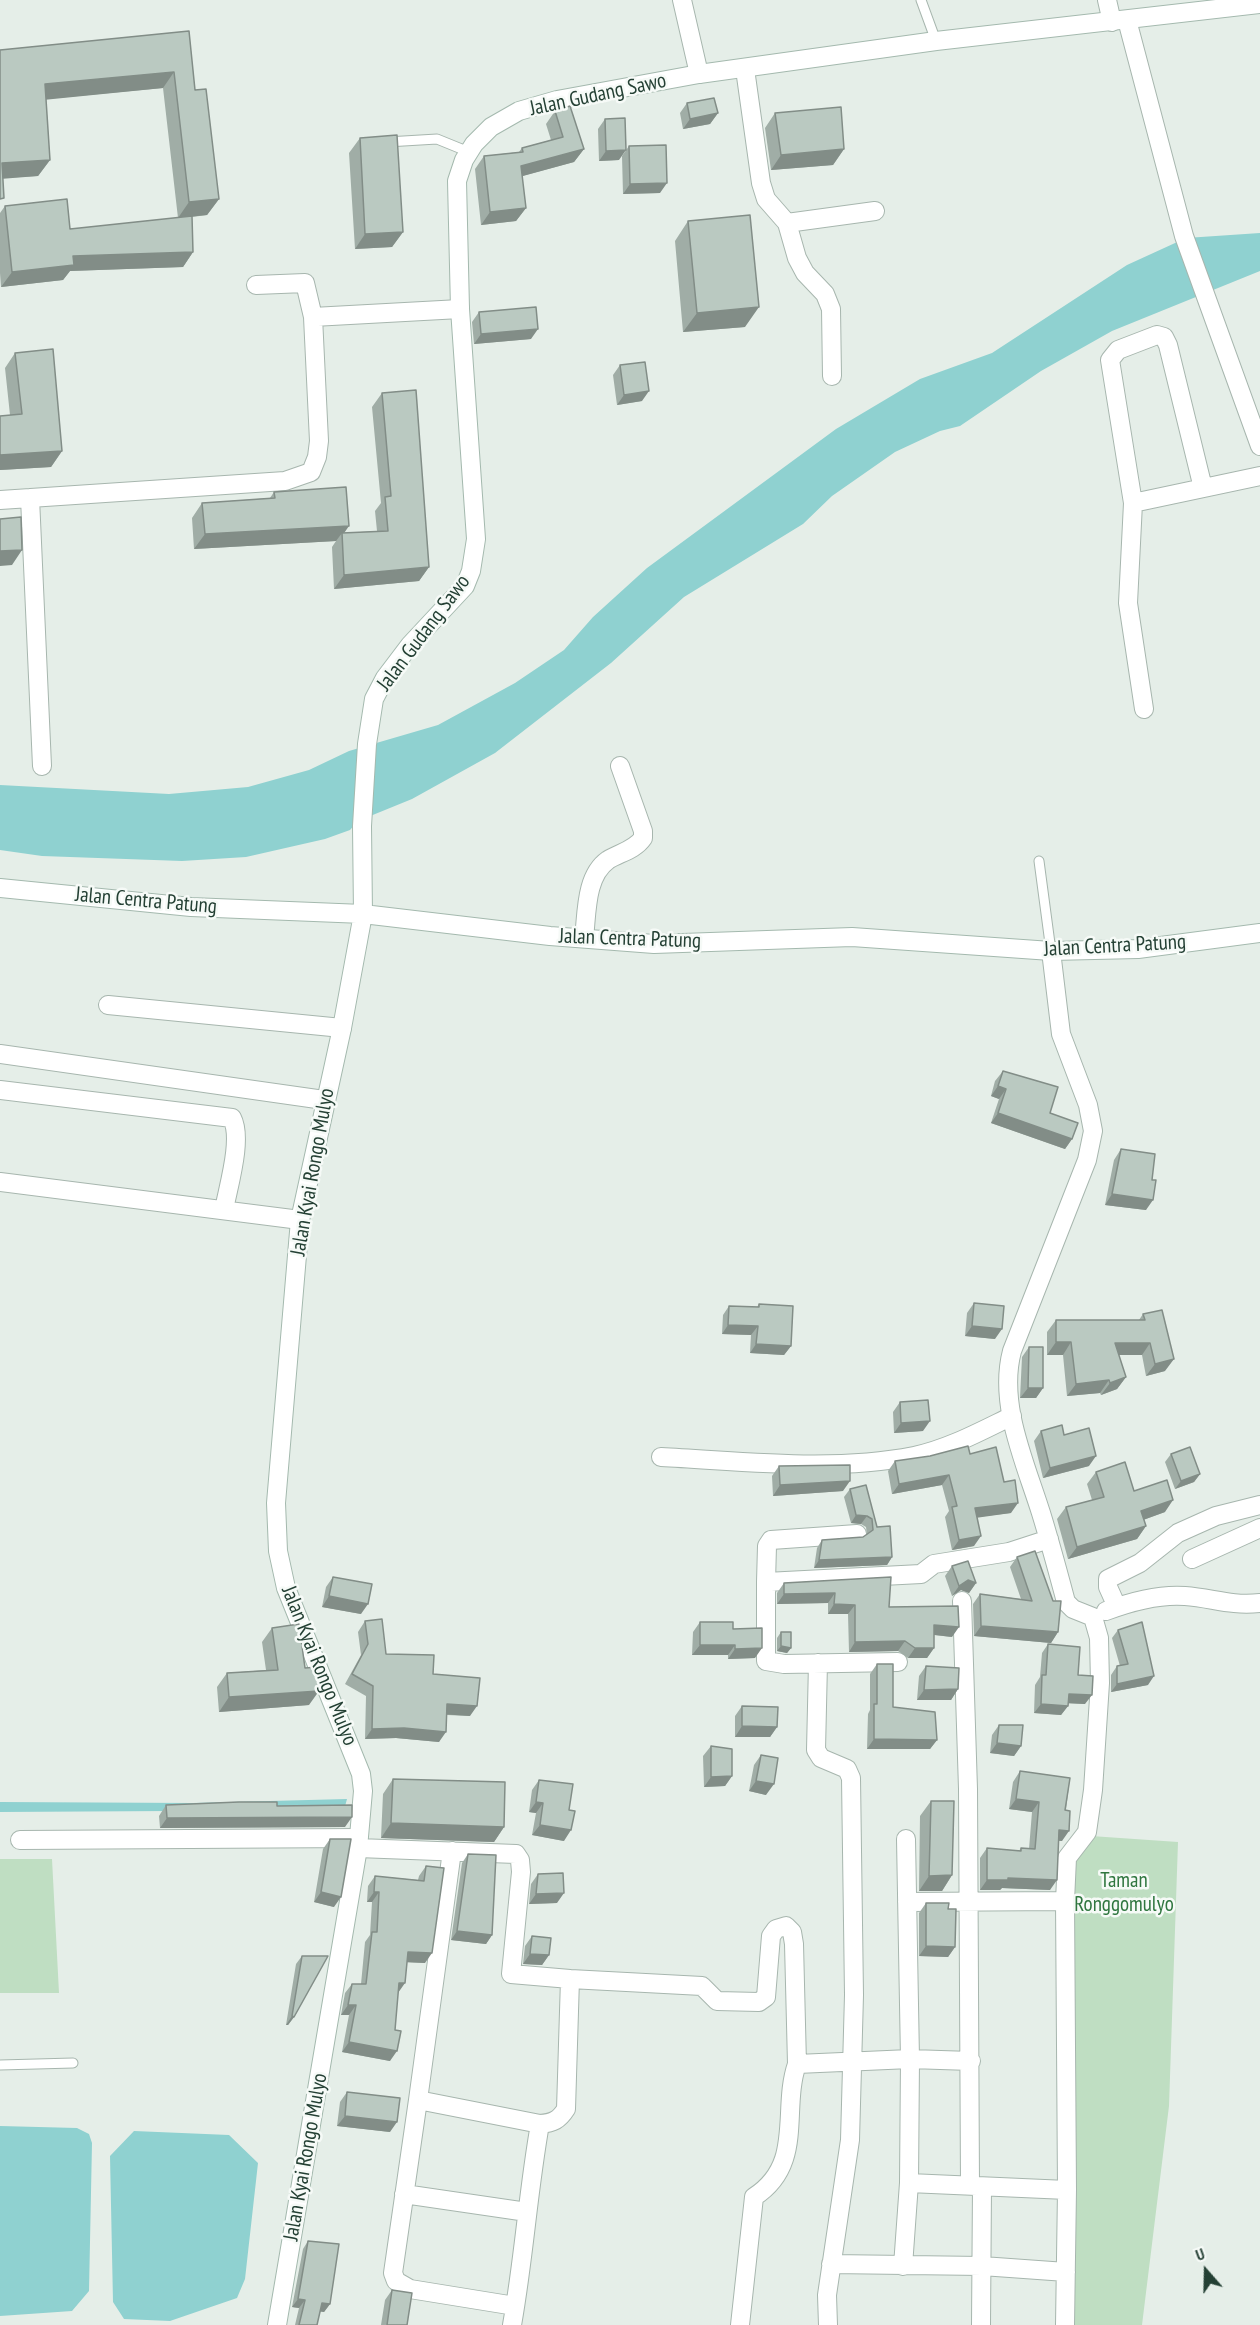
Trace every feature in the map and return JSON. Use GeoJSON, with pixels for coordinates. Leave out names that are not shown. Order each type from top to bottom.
{"type":"FeatureCollection","features":[{"type":"Feature","properties":{"kind":"street"},"geometry":{"type":"LineString","coordinates":[[682,0],[699,74]]}},
{"type":"Feature","properties":{"kind":"street"},"geometry":{"type":"LineString","coordinates":[[1107,0],[1120,21],[1184,236],[1260,446]]}},
{"type":"Feature","properties":{"kind":"street","name":"Jalan Gudang Sawo"},"geometry":{"type":"LineString","coordinates":[[362,826],[366,744],[375,699],[385,678],[410,645],[465,586],[471,571],[476,539],[460,309],[457,181],[469,152],[491,127],[519,111],[557,100],[699,74],[936,41],[1260,4]]}},
{"type":"Feature","properties":{"kind":"street"},"geometry":{"type":"LineString","coordinates":[[745,69],[761,183],[770,205],[787,223],[797,258],[805,273],[819,285],[831,309],[832,376]]}},
{"type":"Feature","properties":{"kind":"street"},"geometry":{"type":"LineString","coordinates":[[787,223],[875,211]]}},
{"type":"Feature","properties":{"kind":"street"},"geometry":{"type":"LineString","coordinates":[[0,500],[285,482],[310,472],[319,441],[313,317],[305,283],[256,285]]}},
{"type":"Feature","properties":{"kind":"street"},"geometry":{"type":"LineString","coordinates":[[313,317],[460,309]]}},
{"type":"Feature","properties":{"kind":"street"},"geometry":{"type":"LineString","coordinates":[[1144,709],[1128,603],[1133,503],[1110,360],[1118,350],[1157,335],[1164,337],[1168,345],[1203,488]]}},
{"type":"Feature","properties":{"kind":"street"},"geometry":{"type":"LineString","coordinates":[[1133,503],[1260,476]]}},
{"type":"Feature","properties":{"kind":"street"},"geometry":{"type":"LineString","coordinates":[[30,498],[42,766]]}},
{"type":"Feature","properties":{"kind":"street"},"geometry":{"type":"LineString","coordinates":[[584,938],[593,880],[601,866],[636,846],[643,838],[643,831],[620,766]]}},
{"type":"Feature","properties":{"kind":"street","name":"Jalan Kyai Rongo Mulyo"},"geometry":{"type":"LineString","coordinates":[[277,2325],[358,1843],[363,1791],[361,1774],[286,1588],[278,1551],[276,1503],[300,1220],[324,1100],[342,1028],[363,914],[362,826]]}},
{"type":"Feature","properties":{"kind":"street","name":"Jalan Centra Patung"},"geometry":{"type":"LineString","coordinates":[[0,888],[191,907],[363,914],[654,944],[852,937],[1051,951],[1138,949],[1260,933]]}},
{"type":"Feature","properties":{"kind":"street"},"geometry":{"type":"LineString","coordinates":[[1051,951],[1061,1034],[1088,1106],[1093,1131],[1087,1160],[1012,1351],[1007,1370],[1012,1416],[1022,1457],[1049,1539],[1066,1602],[1073,1609],[1093,1617],[1145,1599],[1185,1596],[1226,1604],[1260,1603]]}},
{"type":"Feature","properties":{"kind":"street"},"geometry":{"type":"LineString","coordinates":[[108,1005],[342,1028]]}},
{"type":"Feature","properties":{"kind":"street"},"geometry":{"type":"LineString","coordinates":[[0,1054],[324,1100]]}},
{"type":"Feature","properties":{"kind":"street"},"geometry":{"type":"LineString","coordinates":[[0,1090],[232,1118],[237,1129],[236,1141],[224,1210]]}},
{"type":"Feature","properties":{"kind":"street"},"geometry":{"type":"LineString","coordinates":[[0,1182],[300,1220]]}},
{"type":"Feature","properties":{"kind":"street"},"geometry":{"type":"LineString","coordinates":[[661,1457],[779,1463],[881,1460],[915,1456],[950,1445],[1012,1416]]}},
{"type":"Feature","properties":{"kind":"street"},"geometry":{"type":"LineString","coordinates":[[1117,1607],[1108,1587],[1108,1579],[1140,1563],[1178,1533],[1216,1516],[1260,1505]]}},
{"type":"Feature","properties":{"kind":"street"},"geometry":{"type":"LineString","coordinates":[[1192,1559],[1260,1528]]}},
{"type":"Feature","properties":{"kind":"street"},"geometry":{"type":"LineString","coordinates":[[857,1534],[771,1540],[766,1546],[766,1661],[818,1664],[898,1662]]}},
{"type":"Feature","properties":{"kind":"street"},"geometry":{"type":"LineString","coordinates":[[766,1582],[921,1574],[934,1564],[1009,1552],[1049,1539]]}},
{"type":"Feature","properties":{"kind":"street"},"geometry":{"type":"LineString","coordinates":[[962,1601],[968,1789],[967,1900],[970,2061],[982,2266],[981,2325]]}},
{"type":"Feature","properties":{"kind":"street"},"geometry":{"type":"LineString","coordinates":[[1065,2325],[1067,2190],[1065,1902],[1067,1858],[1087,1832],[1093,1790],[1100,1674],[1099,1638],[1093,1617]]}},
{"type":"Feature","properties":{"kind":"street"},"geometry":{"type":"LineString","coordinates":[[818,1664],[816,1750],[821,1758],[844,1766],[851,1778],[850,2139],[831,2264],[828,2325]]}},
{"type":"Feature","properties":{"kind":"street"},"geometry":{"type":"LineString","coordinates":[[903,2266],[909,2183],[910,2059],[906,1839]]}},
{"type":"Feature","properties":{"kind":"street"},"geometry":{"type":"LineString","coordinates":[[20,1840],[358,1843],[516,1854],[520,1860],[521,1872],[511,1974],[702,1986],[717,2001],[759,2002],[766,1998],[771,1936],[776,1929],[786,1926],[792,1932],[794,1944],[797,2064],[791,2081],[791,2134],[774,2180],[754,2197],[740,2325]]}},
{"type":"Feature","properties":{"kind":"street"},"geometry":{"type":"LineString","coordinates":[[452,1851],[393,2273],[396,2281],[410,2289],[515,2306]]}},
{"type":"Feature","properties":{"kind":"street"},"geometry":{"type":"LineString","coordinates":[[907,1902],[967,1900],[1065,1902]]}},
{"type":"Feature","properties":{"kind":"street"},"geometry":{"type":"LineString","coordinates":[[418,2100],[540,2124],[552,2123],[561,2117],[566,2109],[570,1979]]}},
{"type":"Feature","properties":{"kind":"street"},"geometry":{"type":"LineString","coordinates":[[797,2064],[910,2059],[970,2061]]}},
{"type":"Feature","properties":{"kind":"street"},"geometry":{"type":"LineString","coordinates":[[512,2325],[540,2124]]}},
{"type":"Feature","properties":{"kind":"street"},"geometry":{"type":"LineString","coordinates":[[909,2183],[1067,2190]]}},
{"type":"Feature","properties":{"kind":"street"},"geometry":{"type":"LineString","coordinates":[[404,2194],[527,2212]]}},
{"type":"Feature","properties":{"kind":"street"},"geometry":{"type":"LineString","coordinates":[[831,2264],[982,2266],[1066,2272]]}},
{"type":"Feature","properties":{"kind":"lane"},"geometry":{"type":"LineString","coordinates":[[921,0],[936,41]]}},
{"type":"Feature","properties":{"kind":"lane"},"geometry":{"type":"LineString","coordinates":[[373,144],[437,139],[469,152]]}},
{"type":"Feature","properties":{"kind":"lane"},"geometry":{"type":"LineString","coordinates":[[1039,861],[1051,951]]}},
{"type":"Feature","properties":{"kind":"lane"},"geometry":{"type":"LineString","coordinates":[[0,2065],[73,2063]]}},
{"type":"Feature","properties":{"kind":"green space","name":"Taman Ronggomulyo"},"geometry":{"type":"Polygon","coordinates":[[[1091,1836],[1178,1842],[1169,2106],[1142,2325],[1069,2325],[1072,1863],[1091,1836]]]}},
{"type":"Feature","properties":{"kind":"green space"},"geometry":{"type":"Polygon","coordinates":[[[0,1859],[52,1859],[59,1993],[0,1993],[0,1859]]]}},
{"type":"Feature","properties":{"kind":"water"},"geometry":{"type":"Polygon","coordinates":[[[1260,233],[1260,271],[1112,331],[1041,371],[960,426],[940,431],[895,452],[832,496],[803,524],[684,597],[611,663],[495,753],[412,799],[358,821],[350,830],[325,839],[246,857],[182,861],[42,856],[0,850],[0,785],[169,794],[248,787],[309,770],[349,751],[438,725],[515,683],[564,650],[593,617],[647,568],[836,429],[920,379],[992,353],[1127,265],[1186,238],[1260,233]]]}},
{"type":"Feature","properties":{"kind":"water"},"geometry":{"type":"Polygon","coordinates":[[[347,1799],[344,1810],[0,1812],[0,1802],[193,1803],[347,1799]]]}},
{"type":"Feature","properties":{"kind":"water"},"geometry":{"type":"Polygon","coordinates":[[[0,2126],[77,2128],[89,2134],[92,2143],[89,2291],[72,2311],[0,2316],[0,2126]]]}},
{"type":"Feature","properties":{"kind":"water"},"geometry":{"type":"Polygon","coordinates":[[[134,2131],[229,2135],[258,2163],[245,2279],[237,2298],[170,2321],[124,2319],[113,2302],[110,2156],[134,2131]]]}},
{"type":"Feature","properties":{"kind":"building"},"geometry":{"type":"Polygon","coordinates":[[[189,31],[195,90],[206,89],[219,199],[189,202],[174,72],[45,84],[50,160],[2,163],[4,198],[0,199],[0,50],[189,31]]]}},
{"type":"Feature","properties":{"kind":"building"},"geometry":{"type":"Polygon","coordinates":[[[714,98],[718,113],[690,119],[687,103],[714,98]]]}},
{"type":"Feature","properties":{"kind":"building"},"geometry":{"type":"Polygon","coordinates":[[[570,106],[584,149],[521,166],[526,208],[490,212],[484,156],[523,152],[522,148],[563,137],[555,111],[570,106]]]}},
{"type":"Feature","properties":{"kind":"building"},"geometry":{"type":"Polygon","coordinates":[[[841,107],[844,149],[781,155],[775,113],[841,107]]]}},
{"type":"Feature","properties":{"kind":"building"},"geometry":{"type":"Polygon","coordinates":[[[625,118],[626,150],[606,151],[605,119],[625,118]]]}},
{"type":"Feature","properties":{"kind":"building"},"geometry":{"type":"Polygon","coordinates":[[[397,135],[403,232],[365,234],[360,138],[397,135]]]}},
{"type":"Feature","properties":{"kind":"building"},"geometry":{"type":"Polygon","coordinates":[[[666,145],[667,183],[630,184],[629,146],[666,145]]]}},
{"type":"Feature","properties":{"kind":"building"},"geometry":{"type":"Polygon","coordinates":[[[67,199],[70,229],[192,216],[193,252],[73,256],[74,265],[12,272],[5,206],[67,199]]]}},
{"type":"Feature","properties":{"kind":"building"},"geometry":{"type":"Polygon","coordinates":[[[750,215],[759,307],[697,313],[688,221],[750,215]]]}},
{"type":"Feature","properties":{"kind":"building"},"geometry":{"type":"Polygon","coordinates":[[[536,307],[538,329],[481,334],[479,312],[536,307]]]}},
{"type":"Feature","properties":{"kind":"building"},"geometry":{"type":"Polygon","coordinates":[[[53,349],[62,451],[0,455],[0,416],[22,414],[15,353],[53,349]]]}},
{"type":"Feature","properties":{"kind":"building"},"geometry":{"type":"Polygon","coordinates":[[[645,362],[649,391],[624,395],[620,365],[645,362]]]}},
{"type":"Feature","properties":{"kind":"building"},"geometry":{"type":"Polygon","coordinates":[[[416,390],[429,567],[344,575],[342,533],[388,531],[385,497],[391,496],[382,393],[416,390]]]}},
{"type":"Feature","properties":{"kind":"building"},"geometry":{"type":"Polygon","coordinates":[[[346,487],[349,526],[205,534],[202,503],[275,498],[274,492],[346,487]]]}},
{"type":"Feature","properties":{"kind":"building"},"geometry":{"type":"Polygon","coordinates":[[[21,517],[22,550],[0,551],[0,519],[21,517]]]}},
{"type":"Feature","properties":{"kind":"building"},"geometry":{"type":"Polygon","coordinates":[[[1003,1071],[1058,1087],[1050,1113],[1078,1123],[1072,1139],[998,1113],[1006,1089],[998,1086],[1003,1071]]]}},
{"type":"Feature","properties":{"kind":"building"},"geometry":{"type":"Polygon","coordinates":[[[1121,1149],[1155,1154],[1152,1180],[1156,1180],[1153,1200],[1112,1194],[1121,1149]]]}},
{"type":"Feature","properties":{"kind":"building"},"geometry":{"type":"Polygon","coordinates":[[[974,1303],[1004,1306],[1002,1329],[972,1326],[974,1303]]]}},
{"type":"Feature","properties":{"kind":"building"},"geometry":{"type":"Polygon","coordinates":[[[759,1304],[793,1306],[791,1346],[756,1344],[758,1326],[728,1325],[729,1306],[759,1307],[759,1304]]]}},
{"type":"Feature","properties":{"kind":"building"},"geometry":{"type":"Polygon","coordinates":[[[1162,1310],[1174,1359],[1155,1364],[1150,1343],[1115,1343],[1126,1377],[1110,1383],[1109,1380],[1076,1384],[1071,1342],[1056,1342],[1056,1320],[1145,1320],[1143,1314],[1162,1310]]]}},
{"type":"Feature","properties":{"kind":"building"},"geometry":{"type":"Polygon","coordinates":[[[1029,1347],[1043,1347],[1043,1388],[1028,1388],[1029,1347]]]}},
{"type":"Feature","properties":{"kind":"building"},"geometry":{"type":"Polygon","coordinates":[[[928,1400],[930,1421],[901,1423],[900,1402],[928,1400]]]}},
{"type":"Feature","properties":{"kind":"building"},"geometry":{"type":"Polygon","coordinates":[[[1062,1425],[1064,1435],[1089,1428],[1096,1456],[1050,1468],[1041,1431],[1062,1425]]]}},
{"type":"Feature","properties":{"kind":"building"},"geometry":{"type":"Polygon","coordinates":[[[968,1446],[970,1454],[996,1447],[1004,1482],[1015,1480],[1018,1503],[975,1508],[981,1536],[959,1540],[952,1507],[957,1506],[949,1475],[899,1484],[895,1461],[930,1456],[968,1446]]]}},
{"type":"Feature","properties":{"kind":"building"},"geometry":{"type":"Polygon","coordinates":[[[1190,1447],[1200,1474],[1181,1481],[1171,1454],[1190,1447]]]}},
{"type":"Feature","properties":{"kind":"building"},"geometry":{"type":"Polygon","coordinates":[[[1125,1462],[1134,1491],[1167,1480],[1173,1500],[1141,1511],[1146,1526],[1077,1547],[1066,1507],[1104,1497],[1096,1472],[1125,1462]]]}},
{"type":"Feature","properties":{"kind":"building"},"geometry":{"type":"Polygon","coordinates":[[[850,1465],[850,1481],[780,1485],[779,1466],[850,1465]]]}},
{"type":"Feature","properties":{"kind":"building"},"geometry":{"type":"Polygon","coordinates":[[[866,1485],[877,1527],[890,1526],[892,1557],[819,1560],[822,1540],[863,1537],[873,1530],[872,1519],[856,1515],[850,1489],[866,1485]]]}},
{"type":"Feature","properties":{"kind":"building"},"geometry":{"type":"Polygon","coordinates":[[[1035,1551],[1053,1601],[1061,1601],[1058,1632],[981,1626],[980,1594],[1032,1601],[1017,1557],[1035,1551]]]}},
{"type":"Feature","properties":{"kind":"building"},"geometry":{"type":"Polygon","coordinates":[[[968,1561],[976,1583],[968,1580],[959,1586],[952,1566],[968,1561]]]}},
{"type":"Feature","properties":{"kind":"building"},"geometry":{"type":"Polygon","coordinates":[[[333,1577],[372,1584],[368,1604],[329,1596],[333,1577]]]}},
{"type":"Feature","properties":{"kind":"building"},"geometry":{"type":"Polygon","coordinates":[[[891,1577],[889,1607],[958,1606],[959,1627],[934,1625],[934,1648],[915,1648],[905,1641],[855,1642],[855,1605],[834,1604],[835,1593],[784,1594],[784,1583],[891,1577]]]}},
{"type":"Feature","properties":{"kind":"building"},"geometry":{"type":"Polygon","coordinates":[[[382,1619],[386,1654],[434,1655],[433,1674],[480,1678],[477,1706],[447,1704],[446,1732],[404,1728],[372,1729],[373,1686],[352,1674],[368,1644],[365,1621],[382,1619]]]}},
{"type":"Feature","properties":{"kind":"building"},"geometry":{"type":"Polygon","coordinates":[[[700,1622],[733,1622],[733,1629],[762,1628],[762,1648],[735,1649],[735,1645],[700,1645],[700,1622]]]}},
{"type":"Feature","properties":{"kind":"building"},"geometry":{"type":"Polygon","coordinates":[[[1142,1622],[1154,1676],[1117,1684],[1117,1666],[1128,1664],[1118,1630],[1142,1622]]]}},
{"type":"Feature","properties":{"kind":"building"},"geometry":{"type":"Polygon","coordinates":[[[299,1624],[305,1668],[318,1667],[319,1691],[229,1697],[227,1673],[278,1670],[272,1628],[299,1624]]]}},
{"type":"Feature","properties":{"kind":"building"},"geometry":{"type":"Polygon","coordinates":[[[781,1632],[791,1632],[791,1648],[781,1646],[781,1632]]]}},
{"type":"Feature","properties":{"kind":"building"},"geometry":{"type":"Polygon","coordinates":[[[1048,1644],[1080,1647],[1078,1675],[1093,1676],[1092,1695],[1069,1694],[1068,1706],[1041,1704],[1042,1675],[1046,1675],[1048,1644]]]}},
{"type":"Feature","properties":{"kind":"building"},"geometry":{"type":"Polygon","coordinates":[[[877,1664],[893,1664],[893,1707],[935,1712],[937,1740],[874,1739],[877,1664]]]}},
{"type":"Feature","properties":{"kind":"building"},"geometry":{"type":"Polygon","coordinates":[[[926,1666],[959,1668],[958,1689],[924,1690],[926,1666]]]}},
{"type":"Feature","properties":{"kind":"building"},"geometry":{"type":"Polygon","coordinates":[[[742,1706],[778,1707],[777,1727],[742,1726],[742,1706]]]}},
{"type":"Feature","properties":{"kind":"building"},"geometry":{"type":"Polygon","coordinates":[[[999,1725],[1023,1725],[1021,1746],[997,1743],[999,1725]]]}},
{"type":"Feature","properties":{"kind":"building"},"geometry":{"type":"Polygon","coordinates":[[[711,1746],[732,1749],[732,1776],[711,1777],[711,1746]]]}},
{"type":"Feature","properties":{"kind":"building"},"geometry":{"type":"Polygon","coordinates":[[[761,1755],[778,1758],[774,1784],[756,1781],[761,1755]]]}},
{"type":"Feature","properties":{"kind":"building"},"geometry":{"type":"Polygon","coordinates":[[[1020,1771],[1070,1778],[1065,1810],[1070,1811],[1069,1831],[1059,1830],[1057,1880],[1008,1878],[1008,1880],[987,1880],[987,1848],[1021,1851],[1021,1848],[1035,1849],[1039,1802],[1016,1799],[1020,1771]]]}},
{"type":"Feature","properties":{"kind":"building"},"geometry":{"type":"Polygon","coordinates":[[[393,1779],[505,1782],[504,1827],[391,1823],[393,1779]]]}},
{"type":"Feature","properties":{"kind":"building"},"geometry":{"type":"Polygon","coordinates":[[[539,1780],[573,1784],[569,1810],[575,1811],[571,1830],[540,1825],[543,1803],[536,1802],[539,1780]]]}},
{"type":"Feature","properties":{"kind":"building"},"geometry":{"type":"Polygon","coordinates":[[[931,1801],[954,1801],[952,1875],[929,1876],[931,1801]]]}},
{"type":"Feature","properties":{"kind":"building"},"geometry":{"type":"Polygon","coordinates":[[[277,1802],[277,1806],[352,1805],[352,1817],[167,1818],[166,1805],[277,1802]]]}},
{"type":"Feature","properties":{"kind":"building"},"geometry":{"type":"Polygon","coordinates":[[[330,1839],[351,1839],[341,1897],[321,1892],[330,1839]]]}},
{"type":"Feature","properties":{"kind":"building"},"geometry":{"type":"Polygon","coordinates":[[[468,1854],[496,1855],[492,1935],[457,1931],[468,1854]]]}},
{"type":"Feature","properties":{"kind":"building"},"geometry":{"type":"Polygon","coordinates":[[[426,1866],[444,1868],[432,1953],[408,1952],[405,1983],[399,1983],[395,2030],[401,2031],[397,2051],[349,2042],[356,2005],[348,2005],[352,1984],[366,1984],[372,1932],[377,1932],[379,1892],[374,1892],[375,1876],[424,1881],[426,1866]]]}},
{"type":"Feature","properties":{"kind":"building"},"geometry":{"type":"Polygon","coordinates":[[[563,1873],[564,1893],[536,1894],[538,1874],[563,1873]]]}},
{"type":"Feature","properties":{"kind":"building"},"geometry":{"type":"Polygon","coordinates":[[[926,1903],[949,1903],[948,1909],[956,1909],[955,1947],[926,1946],[926,1903]]]}},
{"type":"Feature","properties":{"kind":"building"},"geometry":{"type":"Polygon","coordinates":[[[532,1936],[551,1938],[549,1955],[530,1954],[532,1936]]]}},
{"type":"Feature","properties":{"kind":"building"},"geometry":{"type":"Polygon","coordinates":[[[302,1956],[328,1956],[294,2017],[292,2016],[302,1956]]]}},
{"type":"Feature","properties":{"kind":"building"},"geometry":{"type":"Polygon","coordinates":[[[347,2092],[400,2098],[397,2122],[345,2116],[347,2092]]]}},
{"type":"Feature","properties":{"kind":"building"},"geometry":{"type":"Polygon","coordinates":[[[308,2241],[339,2244],[330,2304],[322,2303],[317,2325],[299,2325],[305,2300],[298,2299],[308,2241]]]}},
{"type":"Feature","properties":{"kind":"building"},"geometry":{"type":"Polygon","coordinates":[[[392,2290],[412,2293],[407,2325],[387,2325],[392,2290]]]}}]}
